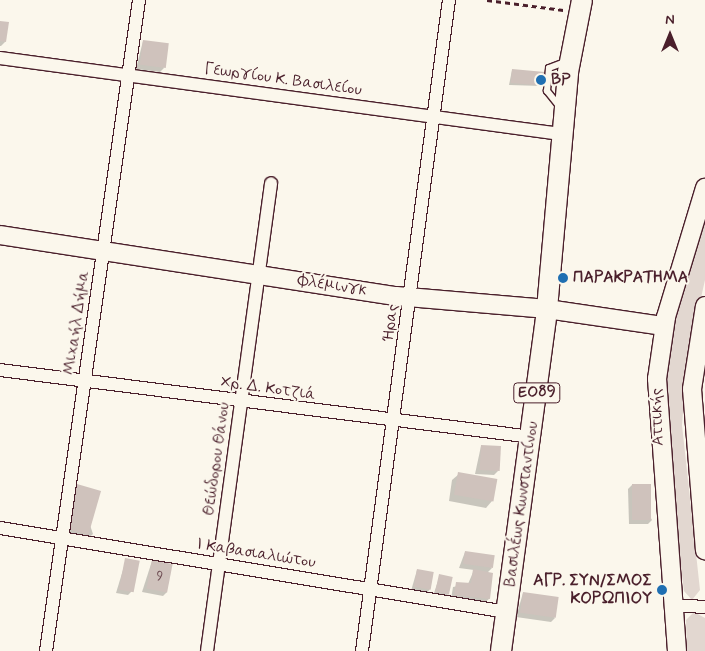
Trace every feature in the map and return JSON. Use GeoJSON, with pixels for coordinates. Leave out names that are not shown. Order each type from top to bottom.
{"type":"FeatureCollection","features":[{"type":"Feature","properties":{"kind":"main road","name":"Βασιλέως Κωνσταντίνου"},"geometry":{"type":"LineString","coordinates":[[501,651],[532,437],[547,309],[561,134],[570,59],[580,6]]}},
{"type":"Feature","properties":{"kind":"main road","name":"Αττικής"},"geometry":{"type":"LineString","coordinates":[[677,651],[675,605],[656,411],[664,326],[705,188]]}},
{"type":"Feature","properties":{"kind":"main road","name":"Φλέμινγκ"},"geometry":{"type":"LineString","coordinates":[[0,235],[411,298],[547,309],[664,326]]}},
{"type":"Feature","properties":{"kind":"main road"},"geometry":{"type":"LineString","coordinates":[[705,310],[702,332],[699,436],[705,550]]}},
{"type":"Feature","properties":{"kind":"street","name":"Μιχαήλ Δήμα"},"geometry":{"type":"LineString","coordinates":[[46,651],[139,0]]}},
{"type":"Feature","properties":{"kind":"street","name":"Ήρας"},"geometry":{"type":"LineString","coordinates":[[362,651],[411,298],[432,116],[449,0]]}},
{"type":"Feature","properties":{"kind":"street","name":"Γεωργίου Κ. Βασιλείου"},"geometry":{"type":"LineString","coordinates":[[0,58],[561,134]]}},
{"type":"Feature","properties":{"kind":"street","name":"Θεώδορου Θάνου"},"geometry":{"type":"LineString","coordinates":[[207,651],[271,183]]}},
{"type":"Feature","properties":{"kind":"street","name":"Χρ. Δ. Κοτζιά"},"geometry":{"type":"LineString","coordinates":[[0,370],[394,422],[532,437]]}},
{"type":"Feature","properties":{"kind":"street","name":"Ι Καβασιαλιώτου"},"geometry":{"type":"LineString","coordinates":[[0,528],[507,612]]}},
{"type":"Feature","properties":{"kind":"street"},"geometry":{"type":"LineString","coordinates":[[675,605],[705,607]]}},
{"type":"Feature","properties":{"kind":"path"},"geometry":{"type":"LineString","coordinates":[[487,0],[580,6]]}},
{"type":"Feature","properties":{"kind":"shaded area"},"geometry":{"type":"Polygon","coordinates":[[[705,212],[705,280],[687,360],[682,425],[700,590],[692,600],[684,591],[663,422],[669,329],[705,212]]]}},
{"type":"Feature","properties":{"kind":"shaded area"},"geometry":{"type":"Polygon","coordinates":[[[694,612],[705,618],[705,651],[687,651],[686,620],[694,612]]]}},
{"type":"Feature","properties":{"kind":"building"},"geometry":{"type":"Polygon","coordinates":[[[0,21],[9,22],[6,42],[0,41],[0,21]]]}},
{"type":"Feature","properties":{"kind":"building"},"geometry":{"type":"Polygon","coordinates":[[[143,40],[169,43],[166,68],[140,65],[143,40]]]}},
{"type":"Feature","properties":{"kind":"building"},"geometry":{"type":"Polygon","coordinates":[[[512,69],[545,72],[544,86],[511,83],[512,69]]]}},
{"type":"Feature","properties":{"kind":"building"},"geometry":{"type":"Polygon","coordinates":[[[481,445],[501,446],[500,471],[480,470],[481,445]]]}},
{"type":"Feature","properties":{"kind":"building"},"geometry":{"type":"Polygon","coordinates":[[[458,472],[497,479],[493,502],[454,495],[458,472]]]}},
{"type":"Feature","properties":{"kind":"building"},"geometry":{"type":"Polygon","coordinates":[[[77,484],[101,491],[88,535],[64,528],[77,484]]]}},
{"type":"Feature","properties":{"kind":"building"},"geometry":{"type":"Polygon","coordinates":[[[632,484],[651,484],[651,520],[632,520],[632,484]]]}},
{"type":"Feature","properties":{"kind":"building"},"geometry":{"type":"Polygon","coordinates":[[[465,551],[495,555],[493,568],[463,564],[465,551]]]}},
{"type":"Feature","properties":{"kind":"building"},"geometry":{"type":"Polygon","coordinates":[[[125,558],[140,561],[134,592],[119,589],[125,558]]]}},
{"type":"Feature","properties":{"kind":"building"},"geometry":{"type":"Polygon","coordinates":[[[152,560],[173,564],[167,592],[146,588],[152,560]]]}},
{"type":"Feature","properties":{"kind":"building"},"geometry":{"type":"Polygon","coordinates":[[[417,569],[434,572],[431,590],[414,587],[417,569]]]}},
{"type":"Feature","properties":{"kind":"building"},"geometry":{"type":"Polygon","coordinates":[[[473,569],[493,573],[490,599],[454,595],[456,582],[471,583],[473,569]]]}},
{"type":"Feature","properties":{"kind":"building"},"geometry":{"type":"Polygon","coordinates":[[[439,574],[453,577],[449,595],[435,592],[439,574]]]}},
{"type":"Feature","properties":{"kind":"building"},"geometry":{"type":"Polygon","coordinates":[[[523,592],[559,597],[556,618],[520,613],[523,592]]]}},
{"type":"Feature","properties":{"kind":"place","name":"BP"},"geometry":{"type":"Point","coordinates":[541,80]}},
{"type":"Feature","properties":{"kind":"place","name":"ΠΑΡΑΚΡΑΤΗΜΑ"},"geometry":{"type":"Point","coordinates":[563,278]}},
{"type":"Feature","properties":{"kind":"place","name":"ΑΓΡ. ΣΥΝ/ΣΜΟΣ ΚΟΡΩΠΙΟΥ"},"geometry":{"type":"Point","coordinates":[662,590]}}]}
